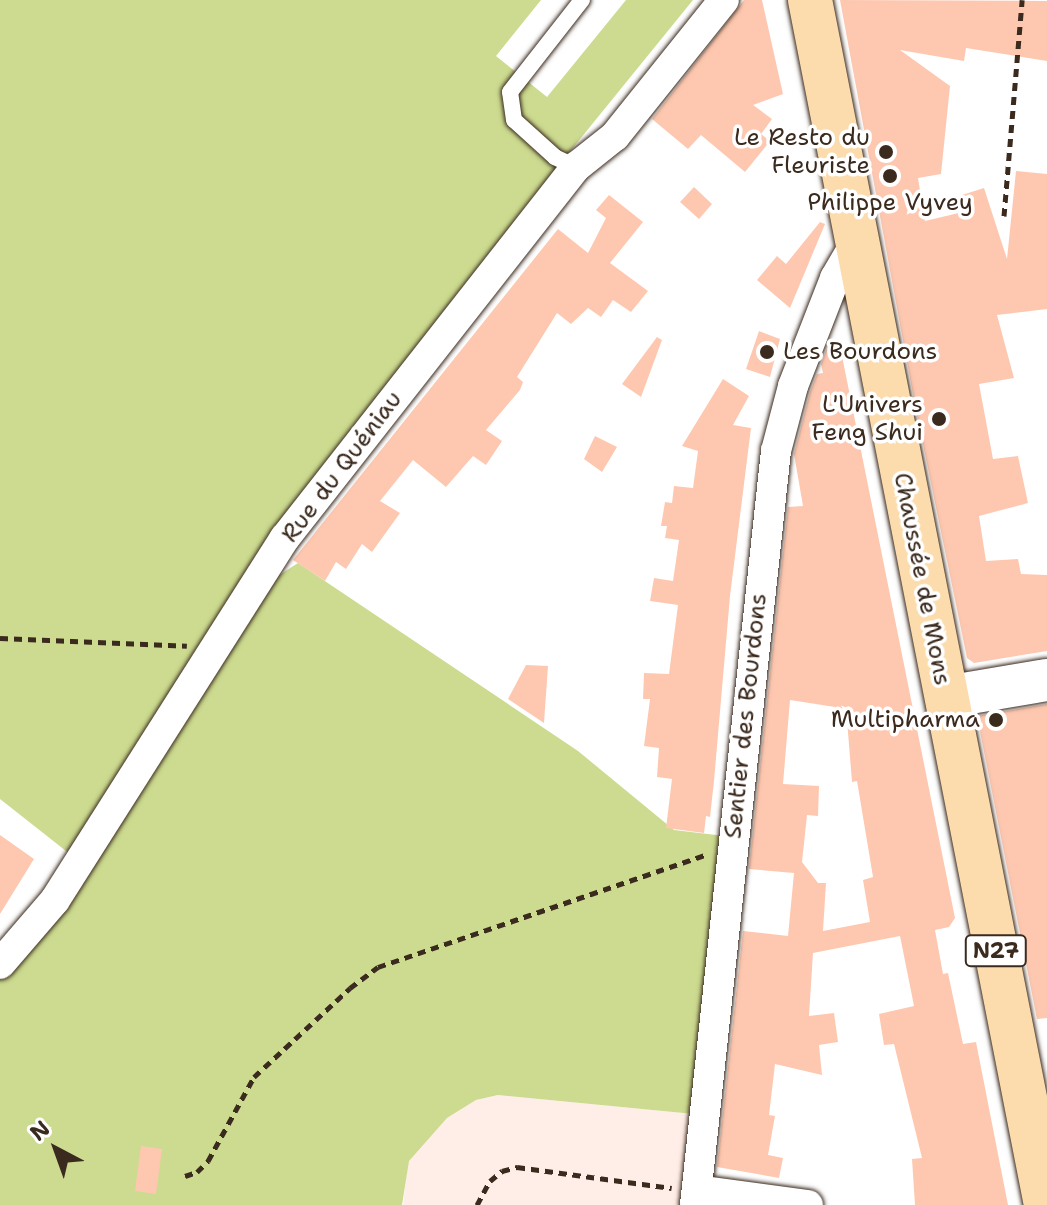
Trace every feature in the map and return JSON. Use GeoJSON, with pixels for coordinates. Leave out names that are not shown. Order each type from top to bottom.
{"type":"FeatureCollection","features":[{"type":"Feature","properties":{"kind":"main road","name":"Chaussée de Mons"},"geometry":{"type":"LineString","coordinates":[[810,0],[1046,1205]]}},
{"type":"Feature","properties":{"kind":"street","name":"Rue du Quéniau"},"geometry":{"type":"LineString","coordinates":[[0,964],[55,900],[285,538],[576,167],[615,136],[724,0]]}},
{"type":"Feature","properties":{"kind":"street","name":"Sentier des Bourdons"},"geometry":{"type":"LineString","coordinates":[[696,1197],[776,451],[793,386],[835,278],[856,242]]}},
{"type":"Feature","properties":{"kind":"street"},"geometry":{"type":"LineString","coordinates":[[946,697],[1047,680]]}},
{"type":"Feature","properties":{"kind":"street"},"geometry":{"type":"LineString","coordinates":[[696,1197],[808,1205]]}},
{"type":"Feature","properties":{"kind":"lane"},"geometry":{"type":"LineString","coordinates":[[576,167],[555,157],[514,120],[510,92],[582,0]]}},
{"type":"Feature","properties":{"kind":"path"},"geometry":{"type":"LineString","coordinates":[[1004,216],[1022,0]]}},
{"type":"Feature","properties":{"kind":"path"},"geometry":{"type":"LineString","coordinates":[[0,638],[213,648]]}},
{"type":"Feature","properties":{"kind":"path"},"geometry":{"type":"LineString","coordinates":[[185,1176],[197,1172],[208,1161],[254,1077],[350,988],[378,967],[692,857],[732,853]]}},
{"type":"Feature","properties":{"kind":"path"},"geometry":{"type":"LineString","coordinates":[[477,1205],[490,1181],[502,1171],[517,1167],[696,1197]]}},
{"type":"Feature","properties":{"kind":"shaded area"},"geometry":{"type":"Polygon","coordinates":[[[498,1095],[704,1115],[695,1205],[403,1205],[408,1161],[447,1118],[476,1100],[498,1095]]]}},
{"type":"Feature","properties":{"kind":"green space"},"geometry":{"type":"Polygon","coordinates":[[[0,0],[541,0],[496,56],[547,97],[626,0],[693,0],[563,160],[258,580],[281,574],[298,563],[578,751],[674,830],[733,837],[704,1115],[498,1095],[476,1100],[447,1118],[409,1161],[402,1205],[0,1205],[0,964],[80,862],[0,799],[0,0]]]}},
{"type":"Feature","properties":{"kind":"building"},"geometry":{"type":"Polygon","coordinates":[[[744,0],[762,0],[783,94],[753,105],[772,119],[761,134],[770,141],[745,172],[701,135],[688,149],[652,119],[744,0]]]}},
{"type":"Feature","properties":{"kind":"building"},"geometry":{"type":"Polygon","coordinates":[[[840,0],[1047,1],[1047,61],[966,48],[964,61],[900,50],[950,86],[941,174],[918,178],[925,221],[967,211],[962,195],[984,188],[1007,259],[1016,171],[1047,174],[1047,309],[997,315],[1014,378],[979,384],[993,459],[1018,456],[1028,503],[979,516],[986,561],[1018,559],[1021,574],[1047,575],[1047,651],[974,663],[967,658],[915,405],[840,0]]]}},
{"type":"Feature","properties":{"kind":"building"},"geometry":{"type":"Polygon","coordinates":[[[694,187],[712,204],[699,219],[680,202],[694,187]]]}},
{"type":"Feature","properties":{"kind":"building"},"geometry":{"type":"Polygon","coordinates":[[[609,195],[643,222],[610,263],[648,291],[631,312],[613,300],[601,317],[588,308],[571,324],[557,313],[517,377],[523,382],[520,390],[486,430],[502,441],[486,465],[473,456],[446,487],[413,460],[380,501],[400,513],[372,552],[362,544],[346,569],[336,562],[325,581],[293,560],[558,229],[588,253],[606,218],[596,210],[609,195]]]}},
{"type":"Feature","properties":{"kind":"building"},"geometry":{"type":"Polygon","coordinates":[[[820,222],[825,224],[790,308],[757,280],[777,256],[786,264],[820,222]]]}},
{"type":"Feature","properties":{"kind":"building"},"geometry":{"type":"Polygon","coordinates":[[[759,331],[780,339],[770,377],[746,369],[759,331]]]}},
{"type":"Feature","properties":{"kind":"building"},"geometry":{"type":"Polygon","coordinates":[[[657,337],[662,340],[641,397],[622,384],[657,337]]]}},
{"type":"Feature","properties":{"kind":"building"},"geometry":{"type":"Polygon","coordinates":[[[830,340],[839,341],[955,918],[949,927],[935,930],[943,974],[948,973],[963,1044],[976,1042],[1008,1205],[915,1205],[912,1159],[922,1158],[894,1044],[884,1045],[879,1014],[914,1006],[900,936],[813,953],[809,1016],[834,1013],[838,1042],[819,1045],[822,1075],[775,1064],[769,1115],[775,1116],[768,1155],[783,1158],[779,1178],[717,1167],[743,931],[788,936],[794,873],[749,869],[788,507],[803,506],[794,454],[810,392],[817,374],[823,373],[821,364],[830,340]],[[790,700],[783,784],[819,786],[818,816],[807,815],[802,862],[818,883],[826,883],[823,931],[870,922],[863,880],[873,877],[857,781],[852,782],[847,720],[835,721],[835,707],[790,700]]]}},
{"type":"Feature","properties":{"kind":"building"},"geometry":{"type":"Polygon","coordinates":[[[723,379],[749,396],[733,425],[751,428],[730,596],[710,817],[706,816],[704,833],[666,828],[672,779],[657,777],[659,748],[644,746],[650,699],[643,699],[644,673],[669,674],[678,605],[650,601],[654,578],[673,581],[679,540],[665,538],[667,526],[661,526],[665,502],[672,503],[674,486],[693,488],[698,451],[682,446],[723,379]]]}},
{"type":"Feature","properties":{"kind":"building"},"geometry":{"type":"Polygon","coordinates":[[[595,436],[617,447],[602,472],[584,459],[595,436]]]}},
{"type":"Feature","properties":{"kind":"building"},"geometry":{"type":"Polygon","coordinates":[[[526,665],[548,666],[544,723],[508,699],[526,665]]]}},
{"type":"Feature","properties":{"kind":"building"},"geometry":{"type":"Polygon","coordinates":[[[1047,704],[1047,1018],[1037,1019],[977,716],[1047,704]]]}},
{"type":"Feature","properties":{"kind":"building"},"geometry":{"type":"Polygon","coordinates":[[[0,835],[34,859],[0,914],[0,835]]]}},
{"type":"Feature","properties":{"kind":"building"},"geometry":{"type":"Polygon","coordinates":[[[141,1146],[162,1149],[156,1194],[135,1191],[141,1146]]]}},
{"type":"Feature","properties":{"kind":"place","name":"Le Resto du Fleuriste"},"geometry":{"type":"Point","coordinates":[886,152]}},
{"type":"Feature","properties":{"kind":"place","name":"Philippe Vyvey"},"geometry":{"type":"Point","coordinates":[890,176]}},
{"type":"Feature","properties":{"kind":"place","name":"Les Bourdons"},"geometry":{"type":"Point","coordinates":[767,352]}},
{"type":"Feature","properties":{"kind":"place","name":"L'Univers Feng Shui"},"geometry":{"type":"Point","coordinates":[939,419]}},
{"type":"Feature","properties":{"kind":"place","name":"Multipharma"},"geometry":{"type":"Point","coordinates":[996,720]}}]}
